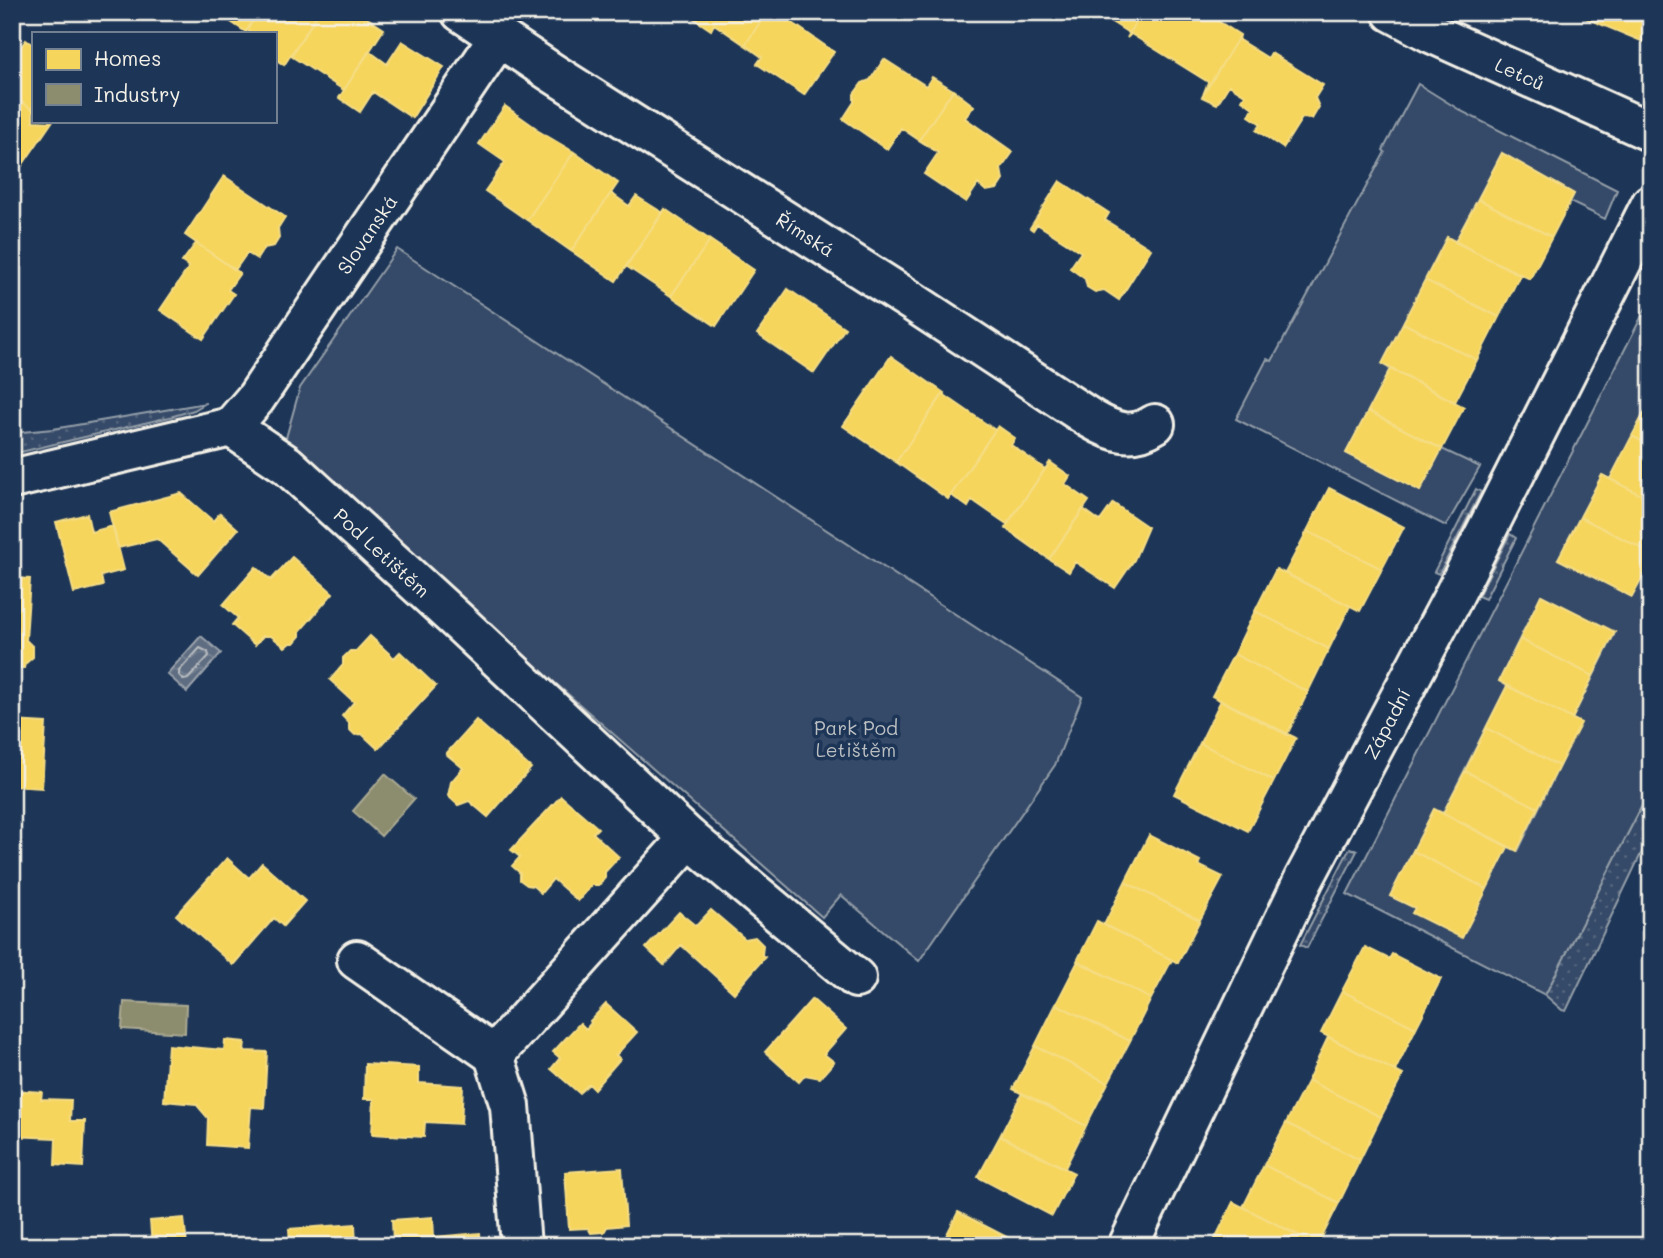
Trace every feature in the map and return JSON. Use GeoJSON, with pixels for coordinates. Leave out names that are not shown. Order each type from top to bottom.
{"type":"FeatureCollection","features":[{"type":"Feature","properties":{"kind":"street","name":"Římská"},"geometry":{"type":"LineString","coordinates":[[461,12],[914,302],[1091,419],[1118,432],[1144,431],[1155,424]]}},
{"type":"Feature","properties":{"kind":"street","name":"Letců"},"geometry":{"type":"LineString","coordinates":[[1392,12],[1431,33],[1651,132]]}},
{"type":"Feature","properties":{"kind":"street","name":"Slovanská"},"geometry":{"type":"LineString","coordinates":[[231,428],[256,398],[499,37]]}},
{"type":"Feature","properties":{"kind":"street","name":"Západní"},"geometry":{"type":"LineString","coordinates":[[1128,1246],[1304,879],[1451,601],[1651,204]]}},
{"type":"Feature","properties":{"kind":"street"},"geometry":{"type":"LineString","coordinates":[[12,479],[231,428]]}},
{"type":"Feature","properties":{"kind":"street","name":"Pod Letištěm"},"geometry":{"type":"LineString","coordinates":[[231,428],[287,465],[689,838],[856,978]]}},
{"type":"Feature","properties":{"kind":"street"},"geometry":{"type":"LineString","coordinates":[[495,1055],[689,838]]}},
{"type":"Feature","properties":{"kind":"street"},"geometry":{"type":"LineString","coordinates":[[357,960],[495,1055],[510,1106],[521,1246]]}},
{"type":"Feature","properties":{"kind":"green space"},"geometry":{"type":"Polygon","coordinates":[[[1418,84],[1463,112],[1617,190],[1605,219],[1570,202],[1574,194],[1502,153],[1455,242],[1447,237],[1382,364],[1390,369],[1346,453],[1420,491],[1442,449],[1480,467],[1446,526],[1236,419],[1267,359],[1272,361],[1385,152],[1383,150],[1418,84]]]}},
{"type":"Feature","properties":{"kind":"green space","name":"Park Pod Letištěm"},"geometry":{"type":"Polygon","coordinates":[[[397,249],[1082,697],[1055,765],[919,961],[841,895],[822,917],[284,445],[300,388],[397,249]]]}},
{"type":"Feature","properties":{"kind":"green space"},"geometry":{"type":"Polygon","coordinates":[[[1651,298],[1651,400],[1610,479],[1602,475],[1558,559],[1632,597],[1651,562],[1651,788],[1545,995],[1347,894],[1651,298]],[[1541,595],[1499,681],[1507,686],[1443,813],[1434,809],[1390,896],[1415,908],[1413,912],[1462,937],[1508,847],[1518,851],[1580,723],[1572,719],[1615,633],[1541,595]]]}},
{"type":"Feature","properties":{"kind":"green space"},"geometry":{"type":"Polygon","coordinates":[[[206,403],[194,410],[170,417],[12,454],[12,433],[53,429],[206,403]]]}},
{"type":"Feature","properties":{"kind":"green space"},"geometry":{"type":"Polygon","coordinates":[[[1476,489],[1481,492],[1439,574],[1434,572],[1476,489]]]}},
{"type":"Feature","properties":{"kind":"green space"},"geometry":{"type":"Polygon","coordinates":[[[1510,534],[1516,538],[1485,599],[1478,596],[1510,534]]]}},
{"type":"Feature","properties":{"kind":"green space"},"geometry":{"type":"Polygon","coordinates":[[[1651,788],[1651,833],[1566,1011],[1562,1010],[1545,995],[1651,788]]]}},
{"type":"Feature","properties":{"kind":"green space"},"geometry":{"type":"Polygon","coordinates":[[[1350,848],[1357,851],[1307,948],[1300,945],[1350,848]]]}},
{"type":"Feature","properties":{"kind":"water"},"geometry":{"type":"Polygon","coordinates":[[[201,636],[221,653],[187,692],[167,674],[201,636]]]}},
{"type":"Feature","properties":{"kind":"building: Homes"},"geometry":{"type":"Polygon","coordinates":[[[216,12],[258,12],[246,32],[216,12]]]}},
{"type":"Feature","properties":{"kind":"building: Homes"},"geometry":{"type":"Polygon","coordinates":[[[258,12],[319,12],[284,65],[276,60],[276,32],[247,30],[258,12]]]}},
{"type":"Feature","properties":{"kind":"building: Homes"},"geometry":{"type":"Polygon","coordinates":[[[319,12],[341,12],[348,17],[351,12],[358,12],[384,29],[344,90],[291,56],[319,12]]]}},
{"type":"Feature","properties":{"kind":"building: Homes"},"geometry":{"type":"Polygon","coordinates":[[[684,12],[767,12],[745,45],[714,24],[711,30],[684,12]]]}},
{"type":"Feature","properties":{"kind":"building: Homes"},"geometry":{"type":"Polygon","coordinates":[[[767,12],[791,12],[787,19],[834,52],[804,95],[757,64],[762,57],[745,45],[767,12]]]}},
{"type":"Feature","properties":{"kind":"building: Homes"},"geometry":{"type":"Polygon","coordinates":[[[1096,12],[1142,12],[1129,33],[1096,12]]]}},
{"type":"Feature","properties":{"kind":"building: Homes"},"geometry":{"type":"Polygon","coordinates":[[[1142,12],[1204,12],[1240,35],[1203,95],[1208,82],[1131,34],[1127,38],[1142,12]]]}},
{"type":"Feature","properties":{"kind":"building: Homes"},"geometry":{"type":"Polygon","coordinates":[[[1571,12],[1651,12],[1651,45],[1571,12]]]}},
{"type":"Feature","properties":{"kind":"building: Homes"},"geometry":{"type":"Polygon","coordinates":[[[1240,35],[1239,40],[1268,58],[1271,53],[1323,85],[1315,98],[1319,107],[1312,119],[1302,118],[1283,148],[1256,130],[1261,124],[1249,116],[1253,108],[1242,100],[1245,95],[1229,85],[1217,104],[1202,97],[1240,35]]]}},
{"type":"Feature","properties":{"kind":"building: Homes"},"geometry":{"type":"Polygon","coordinates":[[[26,40],[32,44],[32,109],[12,95],[12,59],[26,40]]]}},
{"type":"Feature","properties":{"kind":"building: Homes"},"geometry":{"type":"Polygon","coordinates":[[[402,41],[444,67],[412,118],[373,92],[360,112],[339,98],[369,51],[387,64],[402,41]]]}},
{"type":"Feature","properties":{"kind":"building: Homes"},"geometry":{"type":"Polygon","coordinates":[[[884,59],[926,86],[932,77],[953,90],[919,140],[901,128],[887,149],[843,119],[854,102],[854,94],[862,83],[870,80],[884,59]]]}},
{"type":"Feature","properties":{"kind":"building: Homes"},"geometry":{"type":"Polygon","coordinates":[[[953,90],[974,106],[965,118],[1013,152],[1001,169],[1003,180],[997,189],[986,191],[978,184],[966,202],[924,174],[938,153],[919,140],[953,90]]]}},
{"type":"Feature","properties":{"kind":"building: Homes"},"geometry":{"type":"Polygon","coordinates":[[[12,95],[32,109],[32,122],[52,122],[21,167],[12,161],[12,95]]]}},
{"type":"Feature","properties":{"kind":"building: Homes"},"geometry":{"type":"Polygon","coordinates":[[[505,106],[535,129],[574,152],[527,220],[485,191],[505,162],[479,144],[505,106]]]}},
{"type":"Feature","properties":{"kind":"building: Homes"},"geometry":{"type":"Polygon","coordinates":[[[574,152],[618,183],[571,251],[527,220],[574,152]]]}},
{"type":"Feature","properties":{"kind":"building: Homes"},"geometry":{"type":"Polygon","coordinates":[[[1502,153],[1574,194],[1552,237],[1478,199],[1502,153]]]}},
{"type":"Feature","properties":{"kind":"building: Homes"},"geometry":{"type":"Polygon","coordinates":[[[224,176],[285,217],[278,228],[279,238],[274,246],[264,248],[257,259],[247,253],[235,270],[185,235],[224,176]]]}},
{"type":"Feature","properties":{"kind":"building: Homes"},"geometry":{"type":"Polygon","coordinates":[[[1060,181],[1109,213],[1105,220],[1151,249],[1119,300],[1104,290],[1095,292],[1087,287],[1085,279],[1070,268],[1081,252],[1037,224],[1033,230],[1030,228],[1060,181]]]}},
{"type":"Feature","properties":{"kind":"building: Homes"},"geometry":{"type":"Polygon","coordinates":[[[611,193],[629,206],[636,196],[663,213],[616,281],[571,251],[611,193]]]}},
{"type":"Feature","properties":{"kind":"building: Homes"},"geometry":{"type":"Polygon","coordinates":[[[1478,199],[1552,237],[1530,279],[1455,242],[1478,199]]]}},
{"type":"Feature","properties":{"kind":"building: Homes"},"geometry":{"type":"Polygon","coordinates":[[[665,209],[710,240],[671,296],[626,266],[665,209]]]}},
{"type":"Feature","properties":{"kind":"building: Homes"},"geometry":{"type":"Polygon","coordinates":[[[1447,237],[1520,275],[1499,317],[1425,280],[1447,237]]]}},
{"type":"Feature","properties":{"kind":"building: Homes"},"geometry":{"type":"Polygon","coordinates":[[[710,240],[754,270],[716,326],[671,296],[710,240]]]}},
{"type":"Feature","properties":{"kind":"building: Homes"},"geometry":{"type":"Polygon","coordinates":[[[196,243],[240,273],[228,290],[234,294],[203,339],[160,310],[189,267],[182,262],[196,243]]]}},
{"type":"Feature","properties":{"kind":"building: Homes"},"geometry":{"type":"Polygon","coordinates":[[[1425,280],[1499,317],[1477,360],[1403,323],[1425,280]]]}},
{"type":"Feature","properties":{"kind":"building: Homes"},"geometry":{"type":"Polygon","coordinates":[[[788,289],[845,328],[814,373],[757,334],[788,289]]]}},
{"type":"Feature","properties":{"kind":"building: Homes"},"geometry":{"type":"Polygon","coordinates":[[[1403,323],[1477,360],[1455,402],[1382,364],[1403,323]]]}},
{"type":"Feature","properties":{"kind":"building: Homes"},"geometry":{"type":"Polygon","coordinates":[[[891,356],[944,393],[896,462],[843,426],[891,356]]]}},
{"type":"Feature","properties":{"kind":"building: Homes"},"geometry":{"type":"Polygon","coordinates":[[[1390,369],[1464,407],[1442,449],[1368,411],[1390,369]]]}},
{"type":"Feature","properties":{"kind":"building: Homes"},"geometry":{"type":"Polygon","coordinates":[[[943,394],[995,430],[948,499],[896,462],[943,394]]]}},
{"type":"Feature","properties":{"kind":"building: Homes"},"geometry":{"type":"Polygon","coordinates":[[[1651,400],[1651,446],[1632,436],[1651,400]]]}},
{"type":"Feature","properties":{"kind":"building: Homes"},"geometry":{"type":"Polygon","coordinates":[[[1368,411],[1442,449],[1420,491],[1346,453],[1368,411]]]}},
{"type":"Feature","properties":{"kind":"building: Homes"},"geometry":{"type":"Polygon","coordinates":[[[998,426],[1015,438],[1011,445],[1045,469],[1007,524],[972,500],[968,507],[951,495],[998,426]]]}},
{"type":"Feature","properties":{"kind":"building: Homes"},"geometry":{"type":"Polygon","coordinates":[[[1632,436],[1651,446],[1651,500],[1610,479],[1632,436]]]}},
{"type":"Feature","properties":{"kind":"building: Homes"},"geometry":{"type":"Polygon","coordinates":[[[1050,462],[1070,476],[1065,484],[1089,501],[1049,559],[1005,528],[1050,462]]]}},
{"type":"Feature","properties":{"kind":"building: Homes"},"geometry":{"type":"Polygon","coordinates":[[[1602,475],[1651,500],[1651,553],[1580,517],[1602,475]]]}},
{"type":"Feature","properties":{"kind":"building: Homes"},"geometry":{"type":"Polygon","coordinates":[[[1329,488],[1404,527],[1382,569],[1307,531],[1329,488]]]}},
{"type":"Feature","properties":{"kind":"building: Homes"},"geometry":{"type":"Polygon","coordinates":[[[181,493],[213,521],[220,513],[238,529],[198,575],[157,539],[118,548],[109,512],[181,493]]]}},
{"type":"Feature","properties":{"kind":"building: Homes"},"geometry":{"type":"Polygon","coordinates":[[[1113,503],[1148,527],[1134,560],[1115,588],[1075,562],[1069,572],[1049,559],[1083,509],[1100,521],[1113,503]]]}},
{"type":"Feature","properties":{"kind":"building: Homes"},"geometry":{"type":"Polygon","coordinates":[[[87,514],[91,532],[113,526],[124,570],[101,576],[103,586],[74,593],[56,522],[87,514]]]}},
{"type":"Feature","properties":{"kind":"building: Homes"},"geometry":{"type":"Polygon","coordinates":[[[1580,517],[1651,553],[1651,562],[1632,597],[1558,559],[1580,517]]]}},
{"type":"Feature","properties":{"kind":"building: Homes"},"geometry":{"type":"Polygon","coordinates":[[[1307,531],[1382,569],[1360,611],[1285,573],[1307,531]]]}},
{"type":"Feature","properties":{"kind":"building: Homes"},"geometry":{"type":"Polygon","coordinates":[[[292,557],[333,593],[300,631],[300,636],[294,643],[285,647],[271,636],[263,636],[255,645],[232,625],[238,618],[223,605],[256,567],[271,580],[292,557]]]}},
{"type":"Feature","properties":{"kind":"building: Homes"},"geometry":{"type":"Polygon","coordinates":[[[1276,569],[1350,606],[1329,649],[1255,611],[1276,569]]]}},
{"type":"Feature","properties":{"kind":"building: Homes"},"geometry":{"type":"Polygon","coordinates":[[[12,578],[30,579],[26,640],[33,647],[33,657],[24,668],[12,668],[12,578]]]}},
{"type":"Feature","properties":{"kind":"building: Homes"},"geometry":{"type":"Polygon","coordinates":[[[1541,595],[1615,632],[1593,676],[1520,639],[1541,595]]]}},
{"type":"Feature","properties":{"kind":"building: Homes"},"geometry":{"type":"Polygon","coordinates":[[[1255,611],[1329,649],[1308,692],[1234,654],[1255,611]]]}},
{"type":"Feature","properties":{"kind":"building: Homes"},"geometry":{"type":"Polygon","coordinates":[[[370,636],[394,658],[400,652],[436,686],[378,749],[362,734],[355,735],[349,729],[349,723],[342,716],[354,702],[330,680],[343,665],[343,658],[350,651],[356,651],[370,636]]]}},
{"type":"Feature","properties":{"kind":"building: Homes"},"geometry":{"type":"Polygon","coordinates":[[[1520,639],[1593,676],[1572,719],[1499,681],[1520,639]]]}},
{"type":"Feature","properties":{"kind":"building: Homes"},"geometry":{"type":"Polygon","coordinates":[[[1234,654],[1308,692],[1287,735],[1212,696],[1234,654]]]}},
{"type":"Feature","properties":{"kind":"building: Homes"},"geometry":{"type":"Polygon","coordinates":[[[1507,686],[1581,723],[1559,766],[1486,728],[1507,686]]]}},
{"type":"Feature","properties":{"kind":"building: Homes"},"geometry":{"type":"Polygon","coordinates":[[[1221,700],[1296,738],[1274,781],[1200,743],[1221,700]]]}},
{"type":"Feature","properties":{"kind":"building: Homes"},"geometry":{"type":"Polygon","coordinates":[[[476,720],[531,768],[488,817],[469,801],[458,805],[448,796],[451,782],[463,768],[446,754],[476,720]]]}},
{"type":"Feature","properties":{"kind":"building: Homes"},"geometry":{"type":"Polygon","coordinates":[[[12,721],[46,723],[42,788],[12,786],[12,721]]]}},
{"type":"Feature","properties":{"kind":"building: Homes"},"geometry":{"type":"Polygon","coordinates":[[[1486,728],[1559,766],[1538,808],[1465,771],[1486,728]]]}},
{"type":"Feature","properties":{"kind":"building: Homes"},"geometry":{"type":"Polygon","coordinates":[[[1200,743],[1274,781],[1248,831],[1174,794],[1200,743]]]}},
{"type":"Feature","properties":{"kind":"building: Homes"},"geometry":{"type":"Polygon","coordinates":[[[1465,771],[1538,808],[1517,851],[1443,813],[1465,771]]]}},
{"type":"Feature","properties":{"kind":"building: Homes"},"geometry":{"type":"Polygon","coordinates":[[[561,796],[598,828],[593,833],[619,857],[605,872],[605,878],[599,885],[592,885],[578,901],[553,879],[541,893],[520,880],[520,873],[512,866],[520,857],[511,850],[561,796]]]}},
{"type":"Feature","properties":{"kind":"building: Homes"},"geometry":{"type":"Polygon","coordinates":[[[1434,809],[1508,847],[1487,889],[1413,851],[1434,809]]]}},
{"type":"Feature","properties":{"kind":"building: Homes"},"geometry":{"type":"Polygon","coordinates":[[[1149,835],[1200,861],[1198,865],[1223,877],[1200,920],[1125,882],[1149,835]]]}},
{"type":"Feature","properties":{"kind":"building: Homes"},"geometry":{"type":"Polygon","coordinates":[[[1413,851],[1487,889],[1462,938],[1412,913],[1415,908],[1390,896],[1413,851]]]}},
{"type":"Feature","properties":{"kind":"building: Homes"},"geometry":{"type":"Polygon","coordinates":[[[227,858],[249,878],[262,863],[305,901],[283,926],[274,918],[233,965],[176,915],[227,858]]]}},
{"type":"Feature","properties":{"kind":"building: Homes"},"geometry":{"type":"Polygon","coordinates":[[[1125,882],[1200,920],[1178,963],[1104,925],[1125,882]]]}},
{"type":"Feature","properties":{"kind":"building: Homes"},"geometry":{"type":"Polygon","coordinates":[[[711,910],[745,939],[755,937],[763,945],[762,955],[765,957],[734,993],[681,945],[664,965],[646,948],[679,912],[696,926],[711,910]]]}},
{"type":"Feature","properties":{"kind":"building: Homes"},"geometry":{"type":"Polygon","coordinates":[[[1097,921],[1172,960],[1151,999],[1077,961],[1097,921]]]}},
{"type":"Feature","properties":{"kind":"building: Homes"},"geometry":{"type":"Polygon","coordinates":[[[1365,947],[1389,959],[1392,954],[1441,979],[1416,1028],[1342,991],[1365,947]]]}},
{"type":"Feature","properties":{"kind":"building: Homes"},"geometry":{"type":"Polygon","coordinates":[[[1078,961],[1151,999],[1130,1041],[1056,1004],[1078,961]]]}},
{"type":"Feature","properties":{"kind":"building: Homes"},"geometry":{"type":"Polygon","coordinates":[[[1342,991],[1416,1028],[1395,1071],[1321,1033],[1342,991]]]}},
{"type":"Feature","properties":{"kind":"building: Homes"},"geometry":{"type":"Polygon","coordinates":[[[812,999],[846,1029],[824,1054],[834,1062],[820,1078],[805,1075],[799,1082],[765,1052],[812,999]]]}},
{"type":"Feature","properties":{"kind":"building: Homes"},"geometry":{"type":"Polygon","coordinates":[[[606,1004],[637,1032],[616,1055],[620,1059],[594,1089],[589,1084],[579,1093],[551,1069],[560,1058],[553,1052],[580,1023],[586,1029],[606,1004]]]}},
{"type":"Feature","properties":{"kind":"building: Homes"},"geometry":{"type":"Polygon","coordinates":[[[1056,1004],[1130,1041],[1108,1083],[1035,1046],[1056,1004]]]}},
{"type":"Feature","properties":{"kind":"building: Homes"},"geometry":{"type":"Polygon","coordinates":[[[1328,1037],[1403,1075],[1381,1117],[1308,1080],[1328,1037]]]}},
{"type":"Feature","properties":{"kind":"building: Homes"},"geometry":{"type":"Polygon","coordinates":[[[225,1040],[245,1042],[244,1051],[267,1052],[264,1108],[251,1107],[248,1148],[207,1145],[208,1118],[196,1104],[164,1101],[168,1045],[224,1050],[225,1040]]]}},
{"type":"Feature","properties":{"kind":"building: Homes"},"geometry":{"type":"Polygon","coordinates":[[[1035,1046],[1108,1083],[1086,1126],[1013,1089],[1035,1046]]]}},
{"type":"Feature","properties":{"kind":"building: Homes"},"geometry":{"type":"Polygon","coordinates":[[[365,1064],[419,1067],[419,1083],[463,1086],[461,1124],[425,1122],[424,1137],[372,1134],[374,1099],[364,1099],[365,1064]]]}},
{"type":"Feature","properties":{"kind":"building: Homes"},"geometry":{"type":"Polygon","coordinates":[[[1308,1080],[1381,1117],[1360,1160],[1286,1123],[1308,1080]]]}},
{"type":"Feature","properties":{"kind":"building: Homes"},"geometry":{"type":"Polygon","coordinates":[[[12,1090],[42,1092],[41,1099],[71,1100],[70,1121],[85,1121],[83,1167],[55,1165],[56,1138],[12,1136],[12,1090]]]}},
{"type":"Feature","properties":{"kind":"building: Homes"},"geometry":{"type":"Polygon","coordinates":[[[1022,1093],[1086,1126],[1065,1168],[1000,1136],[1022,1093]]]}},
{"type":"Feature","properties":{"kind":"building: Homes"},"geometry":{"type":"Polygon","coordinates":[[[1286,1123],[1360,1160],[1339,1203],[1264,1165],[1286,1123]]]}},
{"type":"Feature","properties":{"kind":"building: Homes"},"geometry":{"type":"Polygon","coordinates":[[[1000,1136],[1074,1173],[1052,1216],[978,1177],[1000,1136]]]}},
{"type":"Feature","properties":{"kind":"building: Homes"},"geometry":{"type":"Polygon","coordinates":[[[1264,1165],[1339,1203],[1318,1245],[1243,1207],[1264,1165]]]}},
{"type":"Feature","properties":{"kind":"building: Homes"},"geometry":{"type":"Polygon","coordinates":[[[622,1168],[626,1225],[607,1227],[604,1232],[591,1233],[588,1228],[569,1229],[565,1172],[622,1168]]]}},
{"type":"Feature","properties":{"kind":"building: Homes"},"geometry":{"type":"Polygon","coordinates":[[[1233,1202],[1309,1241],[1306,1246],[1212,1245],[1233,1202]]]}},
{"type":"Feature","properties":{"kind":"building: Homes"},"geometry":{"type":"Polygon","coordinates":[[[958,1212],[1024,1246],[941,1246],[958,1212]]]}},
{"type":"Feature","properties":{"kind":"building: Homes"},"geometry":{"type":"Polygon","coordinates":[[[433,1217],[434,1237],[480,1233],[481,1246],[400,1246],[399,1242],[393,1243],[392,1220],[433,1217]]]}},
{"type":"Feature","properties":{"kind":"building: Homes"},"geometry":{"type":"Polygon","coordinates":[[[184,1218],[187,1246],[152,1246],[150,1221],[184,1218]]]}},
{"type":"Feature","properties":{"kind":"building: Homes"},"geometry":{"type":"Polygon","coordinates":[[[355,1224],[356,1246],[287,1246],[290,1242],[289,1229],[355,1224]]]}},
{"type":"Feature","properties":{"kind":"building: Industry"},"geometry":{"type":"Polygon","coordinates":[[[385,774],[414,799],[381,836],[353,811],[385,774]]]}},
{"type":"Feature","properties":{"kind":"building: Industry"},"geometry":{"type":"Polygon","coordinates":[[[124,1002],[186,1005],[185,1033],[122,1029],[124,1002]]]}}]}
